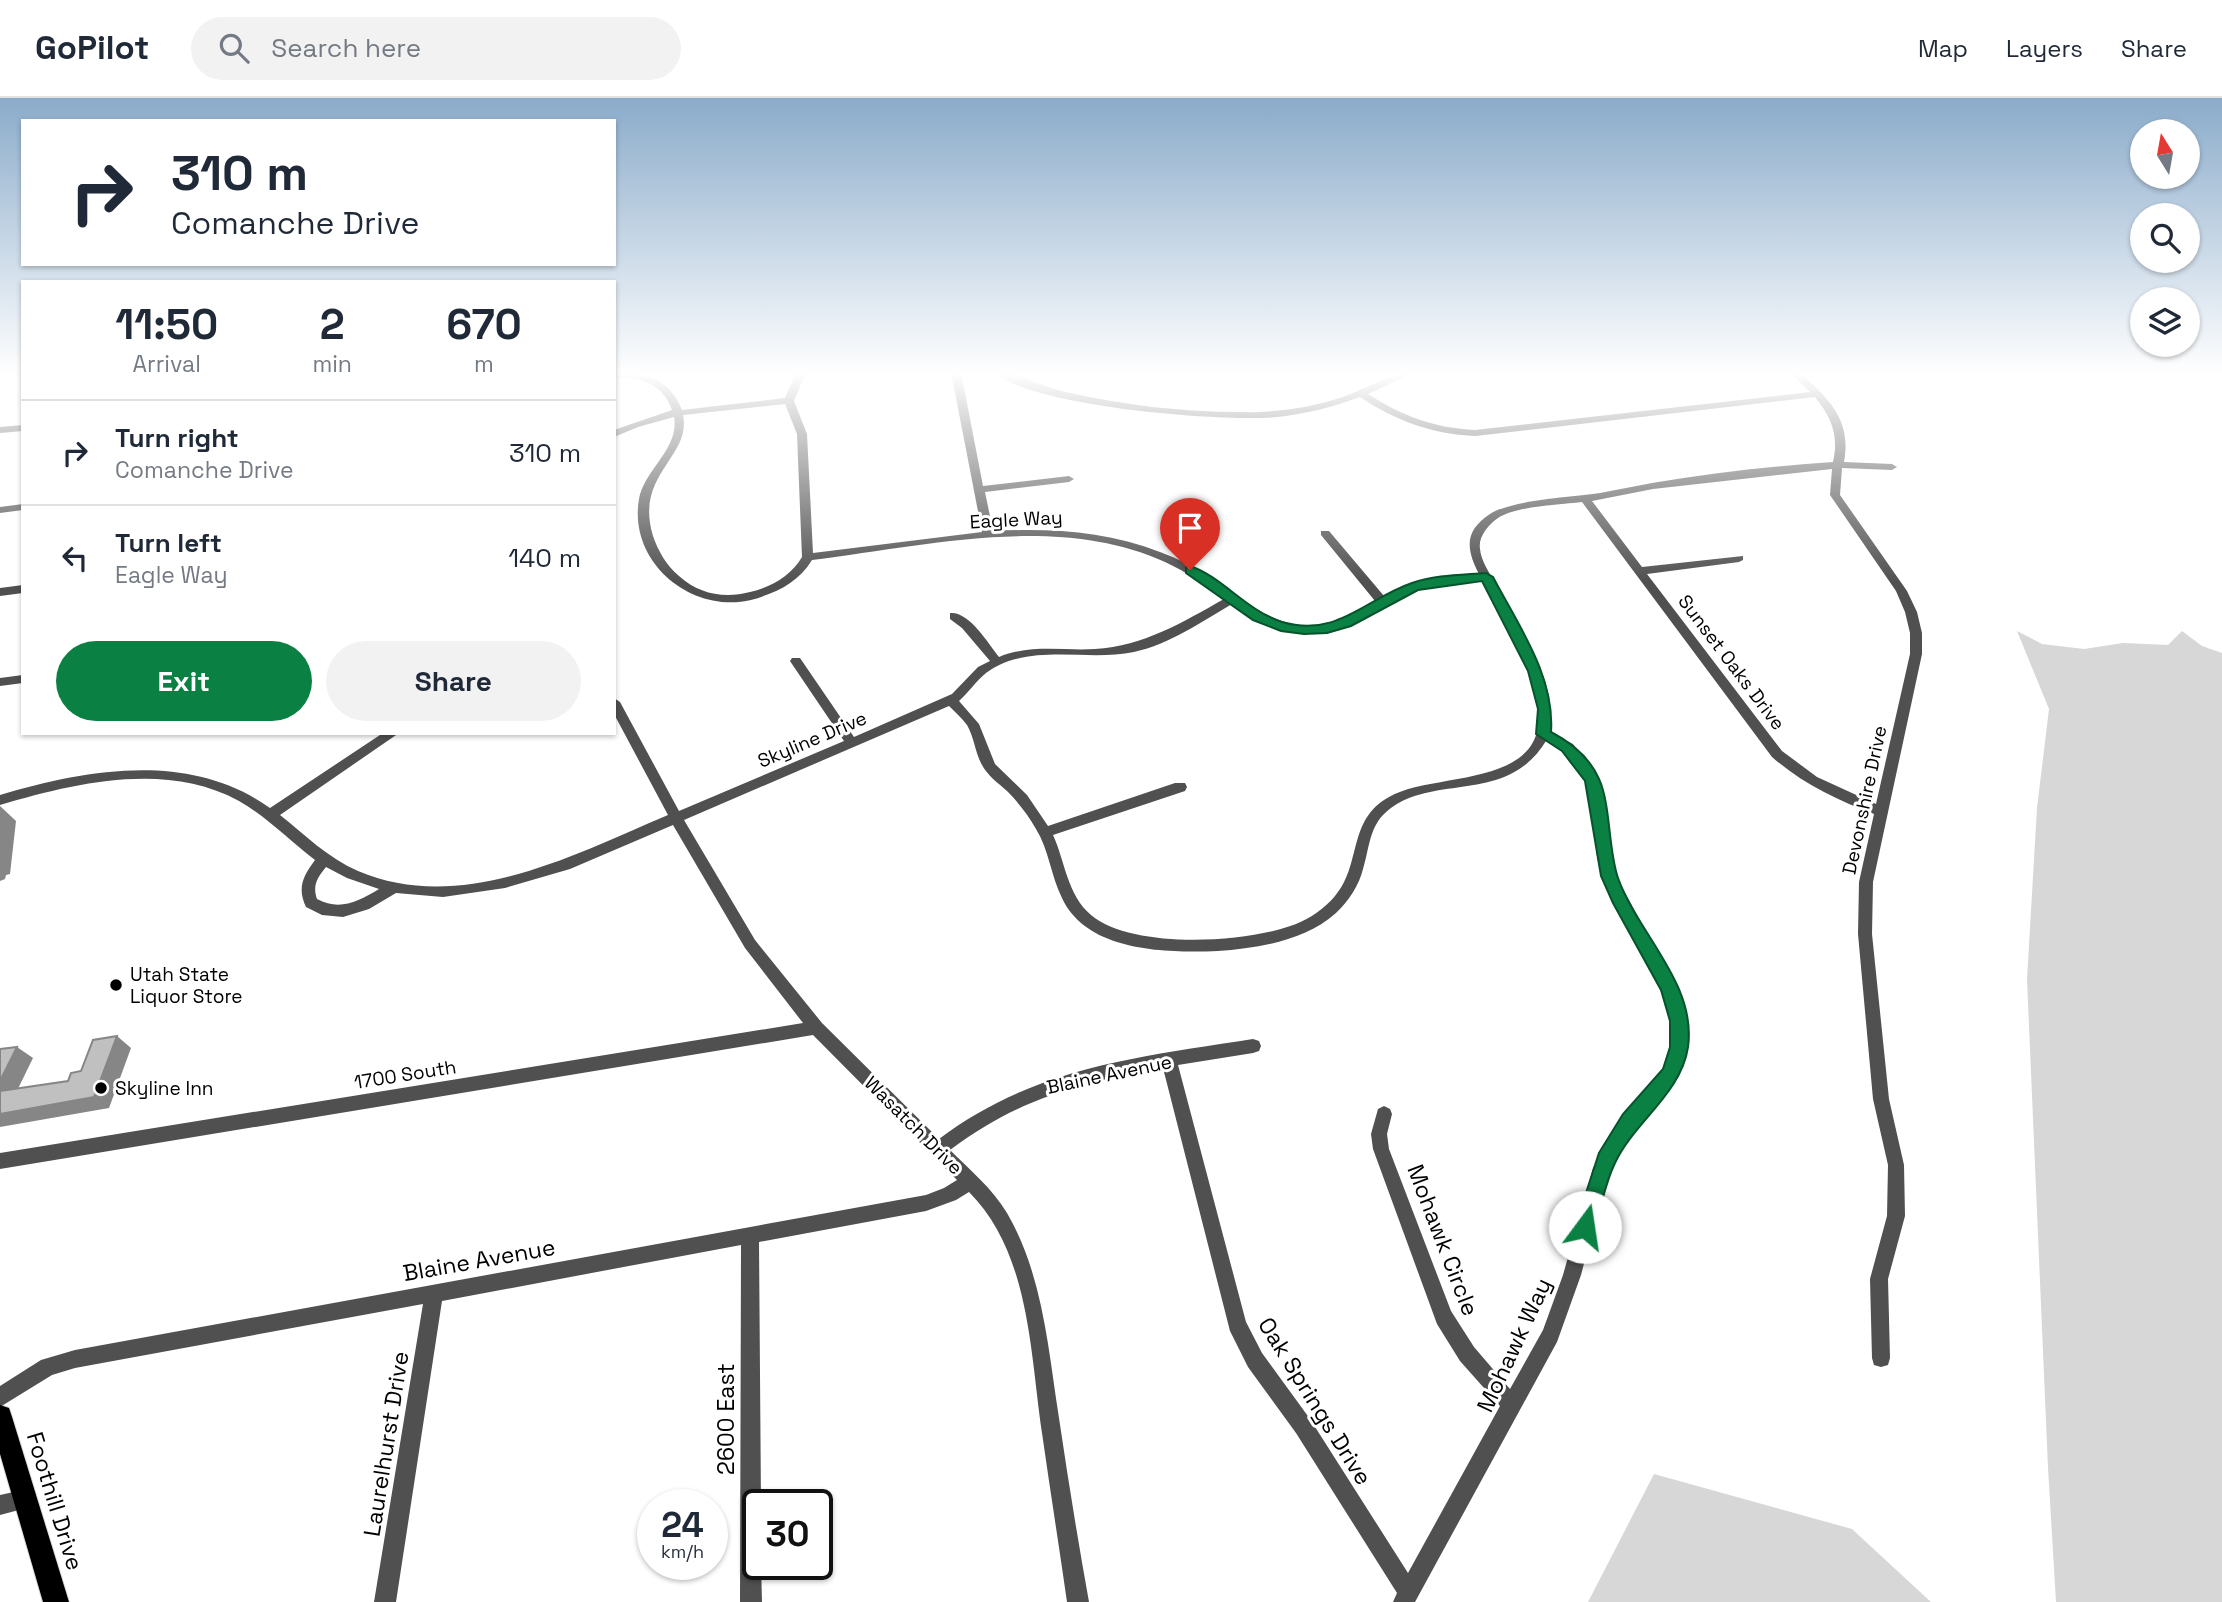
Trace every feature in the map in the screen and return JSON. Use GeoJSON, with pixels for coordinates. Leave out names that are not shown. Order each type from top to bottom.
{"type":"FeatureCollection","features":[{"type":"Feature","properties":{"kind":"main road","name":"Foothill Drive"},"geometry":{"type":"LineString","coordinates":[[0,1417],[56,1602]]}},
{"type":"Feature","properties":{"kind":"street"},"geometry":{"type":"LineString","coordinates":[[674,442],[654,472],[644,502],[648,537],[664,565],[685,586],[696,593],[716,598],[735,598],[761,593],[782,584],[798,572],[807,557],[802,442]]}},
{"type":"Feature","properties":{"kind":"street"},"geometry":{"type":"LineString","coordinates":[[971,442],[988,536]]}},
{"type":"Feature","properties":{"kind":"street","name":"Devonshire Drive"},"geometry":{"type":"LineString","coordinates":[[1840,442],[1835,495],[1904,594],[1916,626],[1916,654],[1866,882],[1865,934],[1881,1099],[1892,1139],[1897,1190],[1896,1216],[1879,1279],[1881,1358]]}},
{"type":"Feature","properties":{"kind":"street"},"geometry":{"type":"LineString","coordinates":[[951,700],[974,726],[982,753],[992,770],[1024,801],[1045,832],[1066,896],[1076,910],[1102,930],[1124,937],[1176,944],[1240,942],[1275,936],[1316,921],[1343,897],[1355,875],[1363,834],[1383,807],[1417,791],[1467,783],[1499,774],[1526,757],[1543,734],[1545,709],[1535,671],[1476,555],[1474,544],[1477,533],[1488,521],[1516,508],[1586,499],[1653,486],[1838,464],[1892,467]]}},
{"type":"Feature","properties":{"kind":"street"},"geometry":{"type":"LineString","coordinates":[[981,489],[1069,479]]}},
{"type":"Feature","properties":{"kind":"street","name":"Sunset Oaks Drive"},"geometry":{"type":"LineString","coordinates":[[1586,499],[1777,754],[1797,771],[1825,788],[1880,810]]}},
{"type":"Feature","properties":{"kind":"street"},"geometry":{"type":"LineString","coordinates":[[0,510],[21,507]]}},
{"type":"Feature","properties":{"kind":"street","name":"Eagle Way"},"geometry":{"type":"LineString","coordinates":[[807,557],[988,536],[1064,533],[1119,542],[1177,563],[1268,622],[1304,630],[1337,626],[1356,619],[1406,590],[1426,583],[1486,577]]}},
{"type":"Feature","properties":{"kind":"street"},"geometry":{"type":"LineString","coordinates":[[1325,533],[1383,603]]}},
{"type":"Feature","properties":{"kind":"street"},"geometry":{"type":"LineString","coordinates":[[1639,571],[1739,558]]}},
{"type":"Feature","properties":{"kind":"street"},"geometry":{"type":"LineString","coordinates":[[0,592],[21,589]]}},
{"type":"Feature","properties":{"kind":"street","name":"Skyline Drive"},"geometry":{"type":"LineString","coordinates":[[0,800],[74,781],[116,776],[156,776],[192,780],[240,796],[324,859],[363,880],[393,887],[438,891],[503,884],[565,865],[677,819],[951,700],[976,674],[997,662],[1037,652],[1095,653],[1134,648],[1171,634],[1231,600]]}},
{"type":"Feature","properties":{"kind":"street"},"geometry":{"type":"LineString","coordinates":[[954,616],[966,625],[997,662]]}},
{"type":"Feature","properties":{"kind":"street"},"geometry":{"type":"LineString","coordinates":[[796,661],[852,743]]}},
{"type":"Feature","properties":{"kind":"street"},"geometry":{"type":"LineString","coordinates":[[0,682],[21,679]]}},
{"type":"Feature","properties":{"kind":"street","name":"Wasatch Drive"},"geometry":{"type":"LineString","coordinates":[[616,706],[738,926],[816,1028],[970,1181],[1003,1222],[1020,1257],[1026,1278],[1078,1602]]}},
{"type":"Feature","properties":{"kind":"street","name":"Mohawk Way"},"geometry":{"type":"LineString","coordinates":[[1406,1597],[1550,1335],[1567,1293],[1595,1188],[1606,1160],[1630,1121],[1671,1073],[1676,1061],[1680,1034],[1677,1010],[1670,988],[1609,876],[1592,780],[1567,747],[1543,734]]}},
{"type":"Feature","properties":{"kind":"street"},"geometry":{"type":"LineString","coordinates":[[270,816],[390,735]]}},
{"type":"Feature","properties":{"kind":"street"},"geometry":{"type":"LineString","coordinates":[[1045,832],[1180,787]]}},
{"type":"Feature","properties":{"kind":"street"},"geometry":{"type":"LineString","coordinates":[[324,859],[306,888],[311,903],[318,908],[328,912],[351,910],[393,887]]}},
{"type":"Feature","properties":{"kind":"street","name":"1700 South"},"geometry":{"type":"LineString","coordinates":[[0,1161],[816,1028]]}},
{"type":"Feature","properties":{"kind":"street","name":"Blaine Avenue"},"geometry":{"type":"LineString","coordinates":[[938,1149],[987,1112],[1030,1092],[1075,1077],[1253,1046]]}},
{"type":"Feature","properties":{"kind":"street","name":"Oak Springs Drive"},"geometry":{"type":"LineString","coordinates":[[1169,1060],[1237,1324],[1255,1360],[1303,1426],[1406,1597]]}},
{"type":"Feature","properties":{"kind":"street","name":"Mohawk Circle"},"geometry":{"type":"LineString","coordinates":[[1384,1114],[1379,1134],[1381,1149],[1441,1310],[1466,1354],[1513,1406]]}},
{"type":"Feature","properties":{"kind":"street","name":"Blaine Avenue"},"geometry":{"type":"LineString","coordinates":[[0,1397],[39,1372],[66,1361],[926,1203],[950,1194],[970,1181]]}},
{"type":"Feature","properties":{"kind":"street","name":"2600 East"},"geometry":{"type":"LineString","coordinates":[[750,1235],[751,1602]]}},
{"type":"Feature","properties":{"kind":"street","name":"Laurelhurst Drive"},"geometry":{"type":"LineString","coordinates":[[385,1602],[434,1293]]}},
{"type":"Feature","properties":{"kind":"street"},"geometry":{"type":"LineString","coordinates":[[0,1505],[27,1499]]}},
{"type":"Feature","properties":{"kind":"shaded area"},"geometry":{"type":"Polygon","coordinates":[[[2017,631],[2042,644],[2084,649],[2123,643],[2168,645],[2182,631],[2202,646],[2222,653],[2222,1602],[2056,1602],[2027,979],[2037,808],[2049,709],[2017,631]]]}},
{"type":"Feature","properties":{"kind":"shaded area"},"geometry":{"type":"Polygon","coordinates":[[[1654,1474],[1852,1529],[1931,1602],[1588,1602],[1654,1474]]]}},
{"type":"Feature","properties":{"kind":"building"},"geometry":{"type":"Polygon","coordinates":[[[117,1036],[94,1097],[0,1114],[0,1091],[68,1081],[71,1073],[81,1071],[93,1040],[117,1036]]]}},
{"type":"Feature","properties":{"kind":"building"},"geometry":{"type":"Polygon","coordinates":[[[17,1047],[0,1081],[0,1049],[17,1047]]]}},
{"type":"Feature","properties":{"kind":"place","name":"Utah State Liquor Store"},"geometry":{"type":"Point","coordinates":[116,985]}},
{"type":"Feature","properties":{"kind":"place","name":"Skyline Inn"},"geometry":{"type":"Point","coordinates":[101,1088]}},
{"type":"Feature","properties":{"kind":"route"},"geometry":{"type":"LineString","coordinates":[[1190,570],[1258,617],[1281,626],[1304,630],[1327,629],[1347,623],[1414,586],[1436,581],[1486,577],[1535,671],[1546,716],[1543,734],[1567,747],[1592,780],[1609,876],[1670,988],[1679,1021],[1679,1047],[1671,1073],[1630,1121],[1614,1145],[1599,1174],[1585,1227]]}}]}
